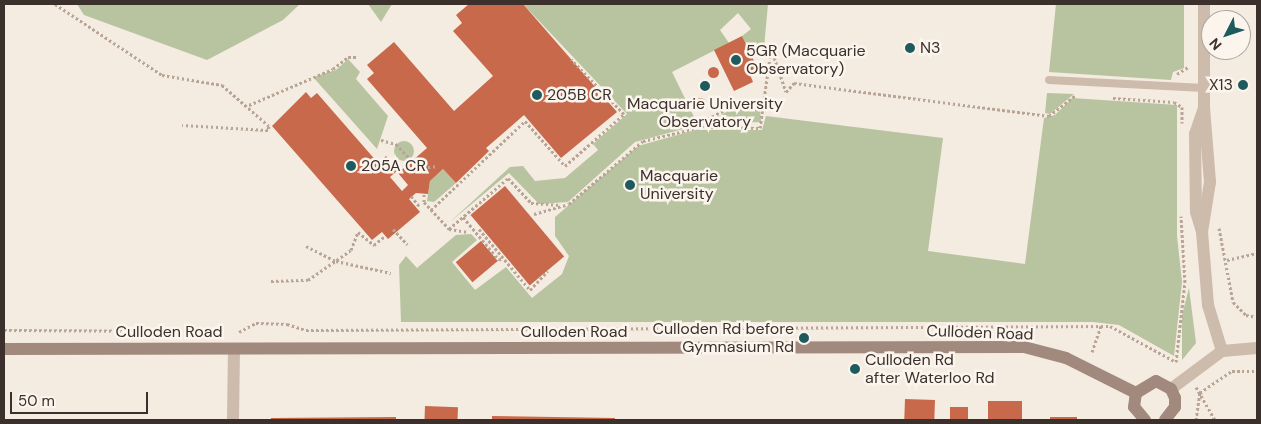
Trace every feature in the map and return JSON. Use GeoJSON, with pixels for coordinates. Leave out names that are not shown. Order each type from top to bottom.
{"type":"FeatureCollection","features":[{"type":"Feature","properties":{"kind":"street"},"geometry":{"type":"LineString","coordinates":[[1204,4],[1204,108],[1195,134],[1196,212],[1202,232],[1208,305],[1222,351]]}},
{"type":"Feature","properties":{"kind":"street","name":"Culloden Road"},"geometry":{"type":"LineString","coordinates":[[4,349],[1024,347],[1066,358],[1136,393]]}},
{"type":"Feature","properties":{"kind":"street"},"geometry":{"type":"LineString","coordinates":[[232,420],[234,348]]}},
{"type":"Feature","properties":{"kind":"street"},"geometry":{"type":"LineString","coordinates":[[1172,389],[1222,351],[1257,348]]}},
{"type":"Feature","properties":{"kind":"street"},"geometry":{"type":"LineString","coordinates":[[1146,420],[1134,407],[1136,393],[1156,381],[1172,389]]}},
{"type":"Feature","properties":{"kind":"street"},"geometry":{"type":"LineString","coordinates":[[1165,420],[1175,407],[1172,389]]}},
{"type":"Feature","properties":{"kind":"lane"},"geometry":{"type":"LineString","coordinates":[[1049,80],[1204,88]]}},
{"type":"Feature","properties":{"kind":"path"},"geometry":{"type":"LineString","coordinates":[[55,4],[162,75],[214,82],[248,105],[268,130],[182,125]]}},
{"type":"Feature","properties":{"kind":"path"},"geometry":{"type":"LineString","coordinates":[[771,48],[788,45]]}},
{"type":"Feature","properties":{"kind":"path"},"geometry":{"type":"LineString","coordinates":[[771,48],[786,92],[794,84],[1048,116],[1068,97],[1085,96]]}},
{"type":"Feature","properties":{"kind":"path"},"geometry":{"type":"LineString","coordinates":[[534,214],[569,204],[638,143],[701,127],[760,128],[765,105],[771,48]]}},
{"type":"Feature","properties":{"kind":"path"},"geometry":{"type":"LineString","coordinates":[[248,105],[333,69],[348,57],[356,57]]}},
{"type":"Feature","properties":{"kind":"path"},"geometry":{"type":"LineString","coordinates":[[1175,76],[1188,68],[1188,58]]}},
{"type":"Feature","properties":{"kind":"path"},"geometry":{"type":"LineString","coordinates":[[431,210],[491,158],[488,154],[525,121],[565,166],[624,114],[571,59]]}},
{"type":"Feature","properties":{"kind":"path"},"geometry":{"type":"LineString","coordinates":[[1105,98],[1174,102],[1182,107],[1182,133]]}},
{"type":"Feature","properties":{"kind":"path"},"geometry":{"type":"LineString","coordinates":[[731,101],[733,106]]}},
{"type":"Feature","properties":{"kind":"path"},"geometry":{"type":"LineString","coordinates":[[701,127],[703,121],[733,106],[765,105]]}},
{"type":"Feature","properties":{"kind":"path"},"geometry":{"type":"LineString","coordinates":[[381,140],[396,144],[412,161]]}},
{"type":"Feature","properties":{"kind":"path"},"geometry":{"type":"LineString","coordinates":[[576,147],[580,152]]}},
{"type":"Feature","properties":{"kind":"path"},"geometry":{"type":"LineString","coordinates":[[418,168],[438,166]]}},
{"type":"Feature","properties":{"kind":"path"},"geometry":{"type":"LineString","coordinates":[[449,229],[508,178],[538,206],[569,204]]}},
{"type":"Feature","properties":{"kind":"path"},"geometry":{"type":"LineString","coordinates":[[424,194],[424,202],[449,229],[468,232]]}},
{"type":"Feature","properties":{"kind":"path"},"geometry":{"type":"LineString","coordinates":[[412,196],[419,206]]}},
{"type":"Feature","properties":{"kind":"path"},"geometry":{"type":"LineString","coordinates":[[4,330],[242,332],[256,323],[287,324],[306,330],[1101,326],[1120,329],[1176,362],[1185,282],[1181,206]]}},
{"type":"Feature","properties":{"kind":"path"},"geometry":{"type":"LineString","coordinates":[[463,217],[503,257],[530,290],[548,271]]}},
{"type":"Feature","properties":{"kind":"path"},"geometry":{"type":"LineString","coordinates":[[393,229],[407,244]]}},
{"type":"Feature","properties":{"kind":"path"},"geometry":{"type":"LineString","coordinates":[[480,229],[484,239]]}},
{"type":"Feature","properties":{"kind":"path"},"geometry":{"type":"LineString","coordinates":[[271,281],[308,280],[351,250],[358,232],[374,245],[385,236]]}},
{"type":"Feature","properties":{"kind":"path"},"geometry":{"type":"LineString","coordinates":[[306,246],[336,261],[391,273]]}},
{"type":"Feature","properties":{"kind":"path"},"geometry":{"type":"LineString","coordinates":[[1257,253],[1227,260],[1233,302],[1246,315],[1257,317]]}},
{"type":"Feature","properties":{"kind":"path"},"geometry":{"type":"LineString","coordinates":[[1092,352],[1101,326]]}},
{"type":"Feature","properties":{"kind":"path"},"geometry":{"type":"LineString","coordinates":[[1196,420],[1200,393],[1232,371],[1257,371]]}},
{"type":"Feature","properties":{"kind":"path"},"geometry":{"type":"LineString","coordinates":[[1196,386],[1215,420]]}},
{"type":"Feature","properties":{"kind":"green space"},"geometry":{"type":"Polygon","coordinates":[[[77,4],[300,4],[283,20],[207,60],[84,15],[77,4]]]}},
{"type":"Feature","properties":{"kind":"green space"},"geometry":{"type":"Polygon","coordinates":[[[368,4],[392,4],[381,22],[368,4]]]}},
{"type":"Feature","properties":{"kind":"green space"},"geometry":{"type":"Polygon","coordinates":[[[523,4],[768,4],[764,48],[747,47],[742,36],[751,29],[738,13],[720,30],[729,43],[672,72],[698,125],[635,142],[568,202],[539,204],[509,173],[450,222],[510,167],[523,166],[535,181],[565,178],[598,150],[593,144],[627,114],[523,4]]]}},
{"type":"Feature","properties":{"kind":"green space"},"geometry":{"type":"Polygon","coordinates":[[[1056,4],[1184,4],[1184,68],[1173,72],[1171,80],[1049,72],[1056,4]]]}},
{"type":"Feature","properties":{"kind":"green space"},"geometry":{"type":"Polygon","coordinates":[[[348,59],[360,72],[356,79],[388,116],[377,149],[313,77],[336,70],[348,59]]]}},
{"type":"Feature","properties":{"kind":"green space"},"geometry":{"type":"Polygon","coordinates":[[[1047,93],[1074,94],[1050,114],[1045,113],[1047,93]]]}},
{"type":"Feature","properties":{"kind":"green space"},"geometry":{"type":"Polygon","coordinates":[[[1072,98],[1177,105],[1177,236],[1182,282],[1174,356],[1119,325],[1093,322],[401,322],[399,265],[406,256],[417,268],[456,235],[471,234],[477,240],[452,262],[475,290],[506,267],[532,298],[562,274],[569,256],[555,236],[555,217],[638,146],[695,130],[762,130],[766,116],[943,138],[928,251],[1025,264],[1044,118],[1055,115],[1072,98]]]}},
{"type":"Feature","properties":{"kind":"green space"},"geometry":{"type":"Polygon","coordinates":[[[737,106],[760,108],[761,122],[705,124],[737,106]]]}},
{"type":"Feature","properties":{"kind":"green space"},"geometry":{"type":"Polygon","coordinates":[[[404,141],[411,144],[414,151],[411,158],[404,161],[397,158],[394,151],[397,144],[404,141]]]}},
{"type":"Feature","properties":{"kind":"green space"},"geometry":{"type":"Polygon","coordinates":[[[443,169],[456,183],[434,202],[427,201],[430,181],[443,169]]]}},
{"type":"Feature","properties":{"kind":"green space"},"geometry":{"type":"Polygon","coordinates":[[[1189,288],[1196,343],[1182,360],[1182,315],[1189,288]]]}},
{"type":"Feature","properties":{"kind":"building","name":"205B CR"},"geometry":{"type":"Polygon","coordinates":[[[469,4],[523,4],[617,112],[561,158],[524,115],[486,148],[489,151],[456,183],[443,169],[430,181],[428,194],[416,193],[409,199],[420,212],[388,239],[382,232],[372,240],[272,126],[306,92],[311,98],[317,93],[378,163],[386,156],[398,170],[390,177],[402,191],[408,185],[398,173],[427,148],[367,79],[374,73],[367,65],[394,42],[454,111],[493,76],[453,31],[462,23],[456,15],[469,4]]]}},
{"type":"Feature","properties":{"kind":"building","name":"5GR (Macquarie Observatory)"},"geometry":{"type":"Polygon","coordinates":[[[742,36],[757,67],[749,72],[753,82],[734,91],[714,50],[742,36]]]}},
{"type":"Feature","properties":{"kind":"building"},"geometry":{"type":"Polygon","coordinates":[[[713,66],[719,72],[713,78],[707,72],[713,66]]]}},
{"type":"Feature","properties":{"kind":"building"},"geometry":{"type":"Polygon","coordinates":[[[700,97],[706,103],[700,109],[694,103],[700,97]]]}},
{"type":"Feature","properties":{"kind":"building"},"geometry":{"type":"Polygon","coordinates":[[[505,186],[564,256],[530,285],[471,215],[505,186]]]}},
{"type":"Feature","properties":{"kind":"building"},"geometry":{"type":"Polygon","coordinates":[[[481,241],[498,261],[472,282],[456,262],[481,241]]]}},
{"type":"Feature","properties":{"kind":"building"},"geometry":{"type":"Polygon","coordinates":[[[905,399],[935,400],[934,420],[904,420],[905,399]]]}},
{"type":"Feature","properties":{"kind":"building"},"geometry":{"type":"Polygon","coordinates":[[[988,401],[1022,401],[1022,420],[988,420],[988,401]]]}},
{"type":"Feature","properties":{"kind":"building"},"geometry":{"type":"Polygon","coordinates":[[[425,406],[458,407],[458,420],[425,420],[425,406]]]}},
{"type":"Feature","properties":{"kind":"building"},"geometry":{"type":"Polygon","coordinates":[[[950,407],[968,407],[968,420],[950,420],[950,407]]]}},
{"type":"Feature","properties":{"kind":"building"},"geometry":{"type":"Polygon","coordinates":[[[492,416],[615,418],[615,420],[492,420],[492,416]]]}},
{"type":"Feature","properties":{"kind":"building"},"geometry":{"type":"Polygon","coordinates":[[[396,417],[396,420],[271,420],[271,418],[396,417]]]}},
{"type":"Feature","properties":{"kind":"building"},"geometry":{"type":"Polygon","coordinates":[[[1050,417],[1077,417],[1077,420],[1050,420],[1050,417]]]}},
{"type":"Feature","properties":{"kind":"place","name":"N3"},"geometry":{"type":"Point","coordinates":[910,48]}},
{"type":"Feature","properties":{"kind":"place","name":"5GR (Macquarie Observatory)"},"geometry":{"type":"Point","coordinates":[736,60]}},
{"type":"Feature","properties":{"kind":"place","name":"X13"},"geometry":{"type":"Point","coordinates":[1243,85]}},
{"type":"Feature","properties":{"kind":"place","name":"Macquarie University Observatory"},"geometry":{"type":"Point","coordinates":[705,86]}},
{"type":"Feature","properties":{"kind":"place","name":"205B CR"},"geometry":{"type":"Point","coordinates":[537,95]}},
{"type":"Feature","properties":{"kind":"place","name":"205A CR"},"geometry":{"type":"Point","coordinates":[351,166]}},
{"type":"Feature","properties":{"kind":"place","name":"Macquarie University"},"geometry":{"type":"Point","coordinates":[630,185]}},
{"type":"Feature","properties":{"kind":"place","name":"Culloden Rd before Gymnasium Rd"},"geometry":{"type":"Point","coordinates":[804,338]}},
{"type":"Feature","properties":{"kind":"place","name":"Culloden Rd after Waterloo Rd"},"geometry":{"type":"Point","coordinates":[855,369]}}]}
